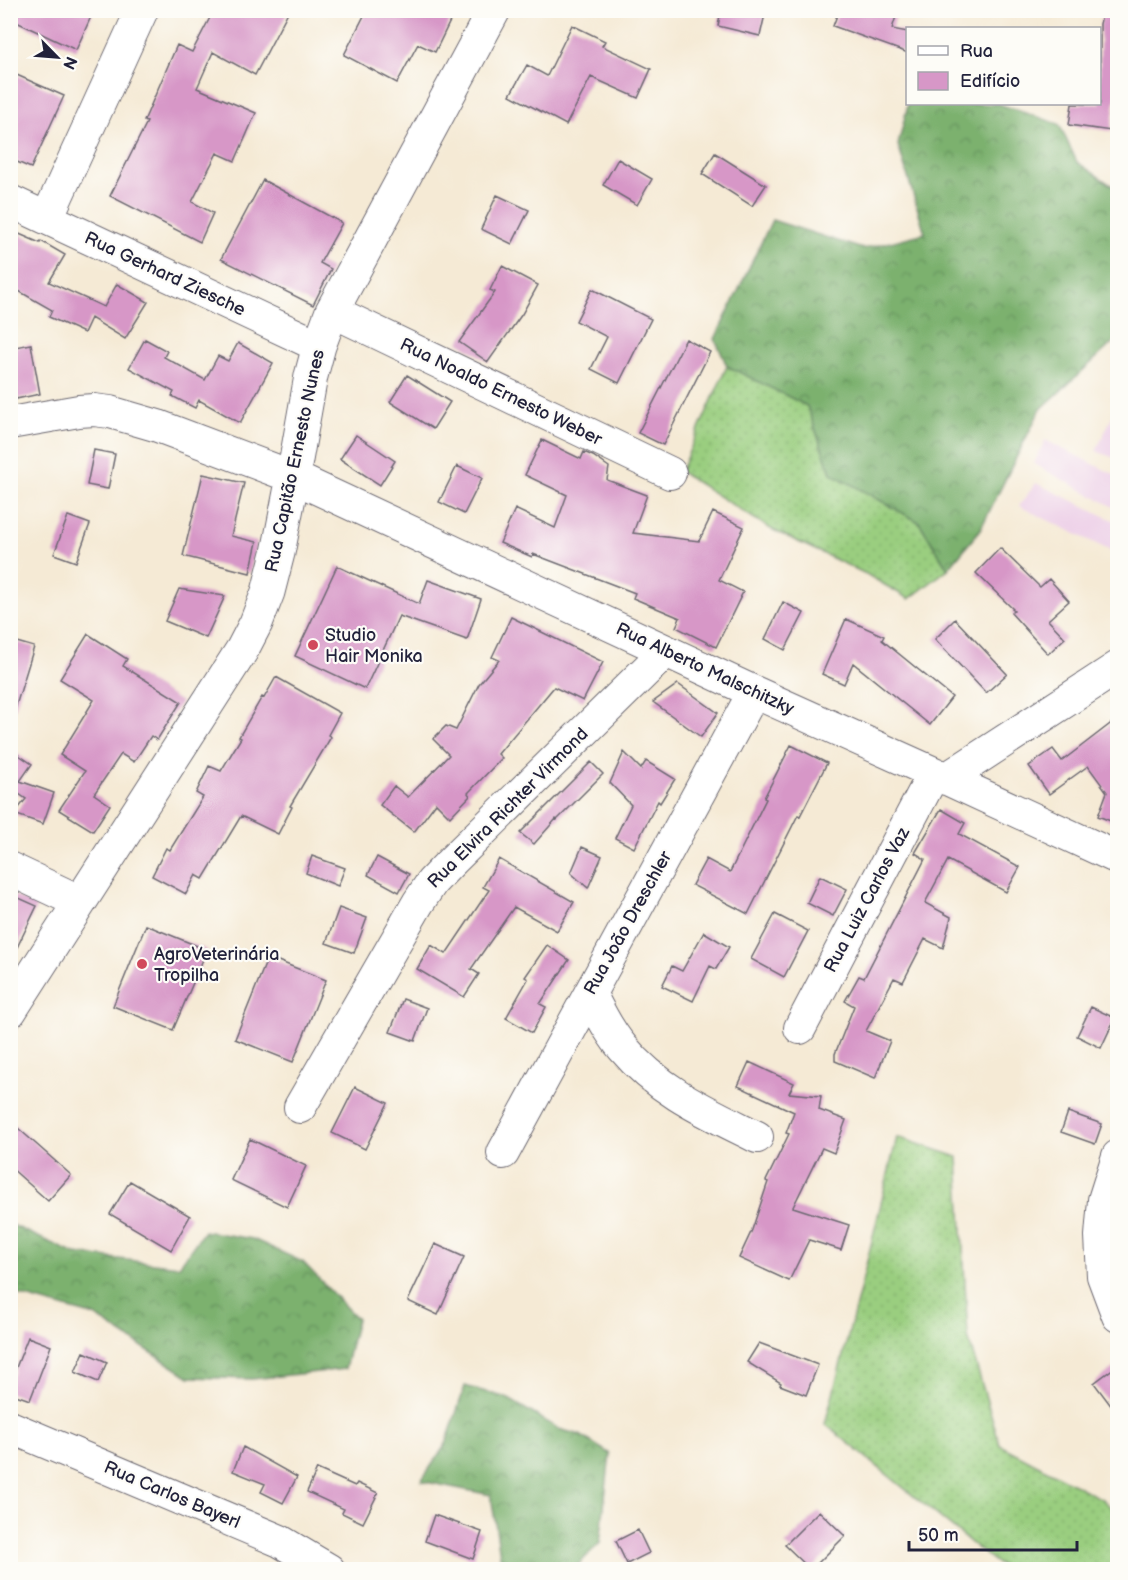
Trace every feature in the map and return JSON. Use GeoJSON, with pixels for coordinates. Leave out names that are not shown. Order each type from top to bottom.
{"type":"FeatureCollection","features":[{"type":"Feature","properties":{"kind":"main road","name":"Rua Capitão Ernesto Nunes"},"geometry":{"type":"LineString","coordinates":[[10,1011],[242,650],[256,623],[268,592],[278,553],[311,376],[332,311],[494,10]]}},
{"type":"Feature","properties":{"kind":"main road"},"geometry":{"type":"LineString","coordinates":[[10,869],[80,902]]}},
{"type":"Feature","properties":{"kind":"street"},"geometry":{"type":"LineString","coordinates":[[47,218],[142,10]]}},
{"type":"Feature","properties":{"kind":"street","name":"Rua Gerhard Ziesche"},"geometry":{"type":"LineString","coordinates":[[10,201],[319,346]]}},
{"type":"Feature","properties":{"kind":"street","name":"Rua Noaldo Ernesto Weber"},"geometry":{"type":"LineString","coordinates":[[332,311],[670,473]]}},
{"type":"Feature","properties":{"kind":"street","name":"Rua Alberto Malschitzky"},"geometry":{"type":"LineString","coordinates":[[10,423],[79,411],[110,412],[158,426],[293,477],[754,692],[1118,858]]}},
{"type":"Feature","properties":{"kind":"street","name":"Rua Elvira Richter Virmond"},"geometry":{"type":"LineString","coordinates":[[300,1107],[432,882],[666,651]]}},
{"type":"Feature","properties":{"kind":"street"},"geometry":{"type":"LineString","coordinates":[[940,776],[1118,667]]}},
{"type":"Feature","properties":{"kind":"street","name":"Rua João Dreschler"},"geometry":{"type":"LineString","coordinates":[[503,1154],[754,692]]}},
{"type":"Feature","properties":{"kind":"street","name":"Rua Luiz Carlos Vaz"},"geometry":{"type":"LineString","coordinates":[[800,1028],[940,776]]}},
{"type":"Feature","properties":{"kind":"street"},"geometry":{"type":"LineString","coordinates":[[590,993],[603,1019],[622,1047],[642,1068],[680,1098],[757,1137]]}},
{"type":"Feature","properties":{"kind":"street"},"geometry":{"type":"LineString","coordinates":[[1118,1156],[1104,1200],[1101,1236],[1103,1276],[1118,1316]]}},
{"type":"Feature","properties":{"kind":"street","name":"Rua Carlos Bayerl"},"geometry":{"type":"LineString","coordinates":[[10,1427],[280,1541],[329,1569]]}},
{"type":"Feature","properties":{"kind":"shaded area"},"geometry":{"type":"Polygon","coordinates":[[[1117,406],[1118,459],[1096,451],[1117,406]]]}},
{"type":"Feature","properties":{"kind":"shaded area"},"geometry":{"type":"Polygon","coordinates":[[[1045,440],[1117,476],[1117,509],[1034,464],[1045,440]]]}},
{"type":"Feature","properties":{"kind":"shaded area"},"geometry":{"type":"Polygon","coordinates":[[[1036,483],[1117,522],[1117,554],[1019,506],[1036,483]]]}},
{"type":"Feature","properties":{"kind":"green space"},"geometry":{"type":"Polygon","coordinates":[[[908,105],[1002,105],[1059,124],[1077,162],[1117,189],[1117,339],[1040,410],[980,530],[948,569],[919,522],[831,473],[807,406],[727,366],[715,339],[772,220],[863,249],[925,233],[898,145],[908,105]]]}},
{"type":"Feature","properties":{"kind":"green space"},"geometry":{"type":"Polygon","coordinates":[[[727,366],[807,406],[831,473],[919,522],[948,569],[909,599],[866,574],[771,529],[680,472],[727,366]]]}},
{"type":"Feature","properties":{"kind":"green space"},"geometry":{"type":"Polygon","coordinates":[[[897,1137],[958,1157],[968,1337],[1000,1445],[1102,1499],[1117,1513],[1117,1569],[1010,1569],[996,1563],[825,1424],[897,1137]]]}},
{"type":"Feature","properties":{"kind":"green space"},"geometry":{"type":"Polygon","coordinates":[[[10,1224],[75,1254],[179,1266],[204,1231],[253,1239],[303,1262],[357,1319],[345,1369],[252,1379],[189,1377],[95,1316],[11,1293],[10,1224]]]}},
{"type":"Feature","properties":{"kind":"green space"},"geometry":{"type":"Polygon","coordinates":[[[465,1386],[507,1398],[559,1429],[580,1435],[610,1454],[600,1543],[574,1569],[502,1569],[491,1495],[421,1481],[446,1444],[465,1386]]]}},
{"type":"Feature","properties":{"kind":"building"},"geometry":{"type":"Polygon","coordinates":[[[10,10],[94,10],[76,50],[10,19],[10,10]]]}},
{"type":"Feature","properties":{"kind":"building"},"geometry":{"type":"Polygon","coordinates":[[[214,10],[289,10],[255,75],[213,52],[197,88],[256,113],[235,161],[217,153],[192,202],[213,213],[200,242],[110,196],[147,122],[144,121],[177,45],[192,52],[214,10]]]}},
{"type":"Feature","properties":{"kind":"building"},"geometry":{"type":"Polygon","coordinates":[[[367,10],[443,10],[453,15],[435,52],[418,44],[397,83],[344,55],[367,10]]]}},
{"type":"Feature","properties":{"kind":"building"},"geometry":{"type":"Polygon","coordinates":[[[721,10],[766,10],[760,36],[718,26],[721,10]]]}},
{"type":"Feature","properties":{"kind":"building"},"geometry":{"type":"Polygon","coordinates":[[[839,10],[898,10],[892,29],[906,32],[906,52],[833,26],[839,10]]]}},
{"type":"Feature","properties":{"kind":"building"},"geometry":{"type":"Polygon","coordinates":[[[1103,10],[1118,10],[1118,80],[1111,131],[1069,125],[1072,105],[1101,105],[1100,24],[1103,10]]]}},
{"type":"Feature","properties":{"kind":"building"},"geometry":{"type":"Polygon","coordinates":[[[572,25],[605,41],[602,46],[651,69],[638,98],[591,77],[566,125],[510,95],[527,65],[547,76],[572,25]]]}},
{"type":"Feature","properties":{"kind":"building"},"geometry":{"type":"Polygon","coordinates":[[[10,72],[64,96],[31,168],[10,159],[10,72]]]}},
{"type":"Feature","properties":{"kind":"building"},"geometry":{"type":"Polygon","coordinates":[[[715,153],[766,185],[752,206],[702,174],[715,153]]]}},
{"type":"Feature","properties":{"kind":"building"},"geometry":{"type":"Polygon","coordinates":[[[618,159],[652,179],[637,205],[603,185],[618,159]]]}},
{"type":"Feature","properties":{"kind":"building"},"geometry":{"type":"Polygon","coordinates":[[[263,180],[342,223],[320,263],[331,269],[313,305],[221,259],[263,180]]]}},
{"type":"Feature","properties":{"kind":"building"},"geometry":{"type":"Polygon","coordinates":[[[497,195],[529,210],[512,244],[481,229],[497,195]]]}},
{"type":"Feature","properties":{"kind":"building"},"geometry":{"type":"Polygon","coordinates":[[[10,230],[40,243],[41,241],[65,255],[49,282],[104,307],[117,284],[148,302],[125,339],[91,318],[84,333],[49,317],[52,310],[10,286],[10,230]]]}},
{"type":"Feature","properties":{"kind":"building"},"geometry":{"type":"Polygon","coordinates":[[[502,266],[538,285],[522,314],[488,362],[459,342],[495,292],[490,290],[502,266]]]}},
{"type":"Feature","properties":{"kind":"building"},"geometry":{"type":"Polygon","coordinates":[[[592,289],[651,319],[619,383],[591,369],[607,337],[576,321],[592,289]]]}},
{"type":"Feature","properties":{"kind":"building"},"geometry":{"type":"Polygon","coordinates":[[[145,339],[167,351],[164,357],[205,380],[218,356],[228,361],[238,343],[273,363],[240,423],[199,400],[195,408],[172,396],[174,392],[129,368],[145,339]]]}},
{"type":"Feature","properties":{"kind":"building"},"geometry":{"type":"Polygon","coordinates":[[[686,339],[710,352],[663,445],[638,433],[686,339]]]}},
{"type":"Feature","properties":{"kind":"building"},"geometry":{"type":"Polygon","coordinates":[[[31,344],[40,394],[16,399],[10,370],[10,348],[31,344]]]}},
{"type":"Feature","properties":{"kind":"building"},"geometry":{"type":"Polygon","coordinates":[[[407,375],[450,402],[433,429],[390,402],[407,375]]]}},
{"type":"Feature","properties":{"kind":"building"},"geometry":{"type":"Polygon","coordinates":[[[356,435],[395,461],[380,485],[340,459],[356,435]]]}},
{"type":"Feature","properties":{"kind":"building"},"geometry":{"type":"Polygon","coordinates":[[[542,440],[581,459],[584,452],[593,456],[609,467],[607,480],[647,495],[633,533],[699,541],[713,512],[744,527],[719,580],[743,592],[716,647],[676,627],[680,618],[633,598],[635,593],[533,554],[532,557],[500,543],[515,509],[555,528],[567,495],[525,475],[542,440]]]}},
{"type":"Feature","properties":{"kind":"building"},"geometry":{"type":"Polygon","coordinates":[[[94,450],[115,454],[108,489],[87,485],[94,450]]]}},
{"type":"Feature","properties":{"kind":"building"},"geometry":{"type":"Polygon","coordinates":[[[457,466],[482,478],[464,514],[439,502],[457,466]]]}},
{"type":"Feature","properties":{"kind":"building"},"geometry":{"type":"Polygon","coordinates":[[[203,474],[244,483],[231,536],[257,542],[250,573],[183,556],[203,474]]]}},
{"type":"Feature","properties":{"kind":"building"},"geometry":{"type":"Polygon","coordinates":[[[68,516],[90,524],[76,562],[54,554],[68,516]]]}},
{"type":"Feature","properties":{"kind":"building"},"geometry":{"type":"Polygon","coordinates":[[[1000,548],[1040,587],[1049,579],[1069,601],[1048,620],[1065,638],[1048,654],[1011,613],[1014,610],[976,573],[1000,548]]]}},
{"type":"Feature","properties":{"kind":"building"},"geometry":{"type":"Polygon","coordinates":[[[337,566],[419,604],[428,580],[481,599],[467,640],[399,616],[365,689],[295,656],[337,566]]]}},
{"type":"Feature","properties":{"kind":"building"},"geometry":{"type":"Polygon","coordinates":[[[179,589],[225,596],[206,638],[165,621],[179,589]]]}},
{"type":"Feature","properties":{"kind":"building"},"geometry":{"type":"Polygon","coordinates":[[[783,602],[804,613],[785,650],[765,639],[783,602]]]}},
{"type":"Feature","properties":{"kind":"building"},"geometry":{"type":"Polygon","coordinates":[[[511,617],[603,662],[583,701],[554,687],[498,754],[502,758],[468,793],[470,796],[450,817],[436,803],[414,832],[380,805],[394,786],[408,797],[449,755],[433,739],[446,726],[456,730],[479,684],[499,660],[492,657],[511,617]]]}},
{"type":"Feature","properties":{"kind":"building"},"geometry":{"type":"Polygon","coordinates":[[[846,619],[884,636],[882,640],[952,697],[930,725],[853,663],[844,684],[822,674],[846,619]]]}},
{"type":"Feature","properties":{"kind":"building"},"geometry":{"type":"Polygon","coordinates":[[[955,619],[1007,674],[986,693],[935,639],[955,619]]]}},
{"type":"Feature","properties":{"kind":"building"},"geometry":{"type":"Polygon","coordinates":[[[88,634],[127,659],[123,666],[181,702],[157,740],[151,736],[134,762],[121,754],[94,794],[110,805],[93,831],[59,810],[85,771],[60,755],[94,700],[60,679],[88,634]]]}},
{"type":"Feature","properties":{"kind":"building"},"geometry":{"type":"Polygon","coordinates":[[[10,640],[34,647],[15,709],[10,709],[10,640]]]}},
{"type":"Feature","properties":{"kind":"building"},"geometry":{"type":"Polygon","coordinates":[[[276,677],[340,713],[328,735],[331,737],[290,806],[292,807],[278,834],[241,816],[203,879],[196,875],[186,894],[152,876],[166,848],[170,850],[203,797],[196,793],[209,766],[221,771],[262,697],[264,698],[276,677]]]}},
{"type":"Feature","properties":{"kind":"building"},"geometry":{"type":"Polygon","coordinates":[[[678,684],[718,713],[701,737],[653,702],[678,684]]]}},
{"type":"Feature","properties":{"kind":"building"},"geometry":{"type":"Polygon","coordinates":[[[1118,718],[1118,824],[1098,816],[1107,792],[1088,766],[1049,794],[1029,766],[1053,749],[1062,761],[1118,718]]]}},
{"type":"Feature","properties":{"kind":"building"},"geometry":{"type":"Polygon","coordinates":[[[791,745],[827,763],[748,914],[692,885],[706,859],[730,872],[791,745]]]}},
{"type":"Feature","properties":{"kind":"building"},"geometry":{"type":"Polygon","coordinates":[[[10,749],[32,764],[20,781],[54,793],[43,824],[14,814],[26,799],[13,790],[10,793],[10,749]]]}},
{"type":"Feature","properties":{"kind":"building"},"geometry":{"type":"Polygon","coordinates":[[[624,752],[641,769],[646,761],[675,779],[660,803],[658,801],[634,848],[615,838],[631,805],[610,783],[624,752]]]}},
{"type":"Feature","properties":{"kind":"building"},"geometry":{"type":"Polygon","coordinates":[[[591,762],[603,774],[556,819],[534,844],[520,833],[591,762]]]}},
{"type":"Feature","properties":{"kind":"building"},"geometry":{"type":"Polygon","coordinates":[[[941,809],[965,823],[959,834],[1020,867],[1006,892],[948,860],[925,903],[951,917],[943,948],[925,939],[903,982],[894,978],[866,1031],[890,1041],[875,1078],[835,1061],[835,1054],[854,1006],[845,1001],[859,976],[864,978],[925,859],[915,853],[941,809]]]}},
{"type":"Feature","properties":{"kind":"building"},"geometry":{"type":"Polygon","coordinates":[[[582,847],[602,856],[588,888],[571,873],[582,847]]]}},
{"type":"Feature","properties":{"kind":"building"},"geometry":{"type":"Polygon","coordinates":[[[312,856],[345,868],[338,886],[306,873],[312,856]]]}},
{"type":"Feature","properties":{"kind":"building"},"geometry":{"type":"Polygon","coordinates":[[[377,857],[409,874],[399,892],[368,875],[377,857]]]}},
{"type":"Feature","properties":{"kind":"building"},"geometry":{"type":"Polygon","coordinates":[[[499,859],[574,902],[557,931],[514,907],[471,969],[479,974],[464,997],[417,969],[431,945],[446,954],[489,890],[483,887],[499,859]]]}},
{"type":"Feature","properties":{"kind":"building"},"geometry":{"type":"Polygon","coordinates":[[[820,876],[847,889],[833,916],[807,903],[820,876]]]}},
{"type":"Feature","properties":{"kind":"building"},"geometry":{"type":"Polygon","coordinates":[[[10,894],[37,906],[10,962],[10,894]]]}},
{"type":"Feature","properties":{"kind":"building"},"geometry":{"type":"Polygon","coordinates":[[[339,908],[367,918],[354,953],[326,943],[339,908]]]}},
{"type":"Feature","properties":{"kind":"building"},"geometry":{"type":"Polygon","coordinates":[[[775,914],[808,931],[784,977],[751,959],[775,914]]]}},
{"type":"Feature","properties":{"kind":"building"},"geometry":{"type":"Polygon","coordinates":[[[146,925],[207,950],[173,1030],[113,1006],[146,925]]]}},
{"type":"Feature","properties":{"kind":"building"},"geometry":{"type":"Polygon","coordinates":[[[704,932],[729,947],[716,969],[710,966],[693,1001],[662,986],[672,966],[682,971],[704,932]]]}},
{"type":"Feature","properties":{"kind":"building"},"geometry":{"type":"Polygon","coordinates":[[[547,945],[569,960],[540,1004],[546,1007],[532,1033],[506,1018],[528,979],[525,977],[547,945]]]}},
{"type":"Feature","properties":{"kind":"building"},"geometry":{"type":"Polygon","coordinates":[[[268,957],[326,980],[293,1062],[235,1039],[268,957]]]}},
{"type":"Feature","properties":{"kind":"building"},"geometry":{"type":"Polygon","coordinates":[[[403,999],[427,1008],[415,1041],[390,1032],[403,999]]]}},
{"type":"Feature","properties":{"kind":"building"},"geometry":{"type":"Polygon","coordinates":[[[1091,1007],[1115,1018],[1101,1048],[1077,1036],[1091,1007]]]}},
{"type":"Feature","properties":{"kind":"building"},"geometry":{"type":"Polygon","coordinates":[[[749,1062],[794,1083],[789,1093],[821,1096],[819,1110],[846,1120],[834,1153],[822,1148],[793,1207],[849,1225],[841,1250],[809,1240],[789,1281],[739,1258],[752,1230],[768,1182],[766,1181],[789,1134],[786,1133],[794,1112],[738,1086],[749,1062]]]}},
{"type":"Feature","properties":{"kind":"building"},"geometry":{"type":"Polygon","coordinates":[[[355,1087],[388,1103],[365,1149],[332,1133],[355,1087]]]}},
{"type":"Feature","properties":{"kind":"building"},"geometry":{"type":"Polygon","coordinates":[[[1068,1112],[1102,1124],[1095,1144],[1061,1132],[1068,1112]]]}},
{"type":"Feature","properties":{"kind":"building"},"geometry":{"type":"Polygon","coordinates":[[[10,1121],[71,1175],[48,1201],[10,1167],[10,1121]]]}},
{"type":"Feature","properties":{"kind":"building"},"geometry":{"type":"Polygon","coordinates":[[[250,1139],[306,1166],[287,1207],[231,1180],[250,1139]]]}},
{"type":"Feature","properties":{"kind":"building"},"geometry":{"type":"Polygon","coordinates":[[[130,1181],[190,1216],[171,1250],[110,1214],[130,1181]]]}},
{"type":"Feature","properties":{"kind":"building"},"geometry":{"type":"Polygon","coordinates":[[[435,1244],[464,1257],[438,1315],[408,1301],[435,1244]]]}},
{"type":"Feature","properties":{"kind":"building"},"geometry":{"type":"Polygon","coordinates":[[[28,1337],[51,1346],[30,1400],[10,1393],[10,1383],[28,1337]]]}},
{"type":"Feature","properties":{"kind":"building"},"geometry":{"type":"Polygon","coordinates":[[[759,1343],[818,1365],[806,1395],[780,1385],[781,1383],[747,1362],[759,1343]]]}},
{"type":"Feature","properties":{"kind":"building"},"geometry":{"type":"Polygon","coordinates":[[[84,1352],[107,1362],[98,1382],[75,1372],[84,1352]]]}},
{"type":"Feature","properties":{"kind":"building"},"geometry":{"type":"Polygon","coordinates":[[[1118,1365],[1118,1415],[1094,1383],[1118,1365]]]}},
{"type":"Feature","properties":{"kind":"building"},"geometry":{"type":"Polygon","coordinates":[[[243,1447],[297,1477],[283,1503],[261,1492],[265,1484],[233,1471],[243,1447]]]}},
{"type":"Feature","properties":{"kind":"building"},"geometry":{"type":"Polygon","coordinates":[[[317,1469],[355,1486],[357,1483],[378,1493],[363,1523],[342,1513],[344,1509],[307,1492],[317,1469]]]}},
{"type":"Feature","properties":{"kind":"building"},"geometry":{"type":"Polygon","coordinates":[[[819,1511],[845,1536],[810,1569],[785,1545],[819,1511]]]}},
{"type":"Feature","properties":{"kind":"building"},"geometry":{"type":"Polygon","coordinates":[[[434,1515],[482,1532],[473,1559],[425,1541],[434,1515]]]}},
{"type":"Feature","properties":{"kind":"building"},"geometry":{"type":"Polygon","coordinates":[[[638,1530],[649,1553],[627,1564],[616,1541],[638,1530]]]}},
{"type":"Feature","properties":{"kind":"place","name":"Studio Hair Monika"},"geometry":{"type":"Point","coordinates":[313,645]}},
{"type":"Feature","properties":{"kind":"place","name":"AgroVeterinária Tropilha"},"geometry":{"type":"Point","coordinates":[142,964]}}]}
